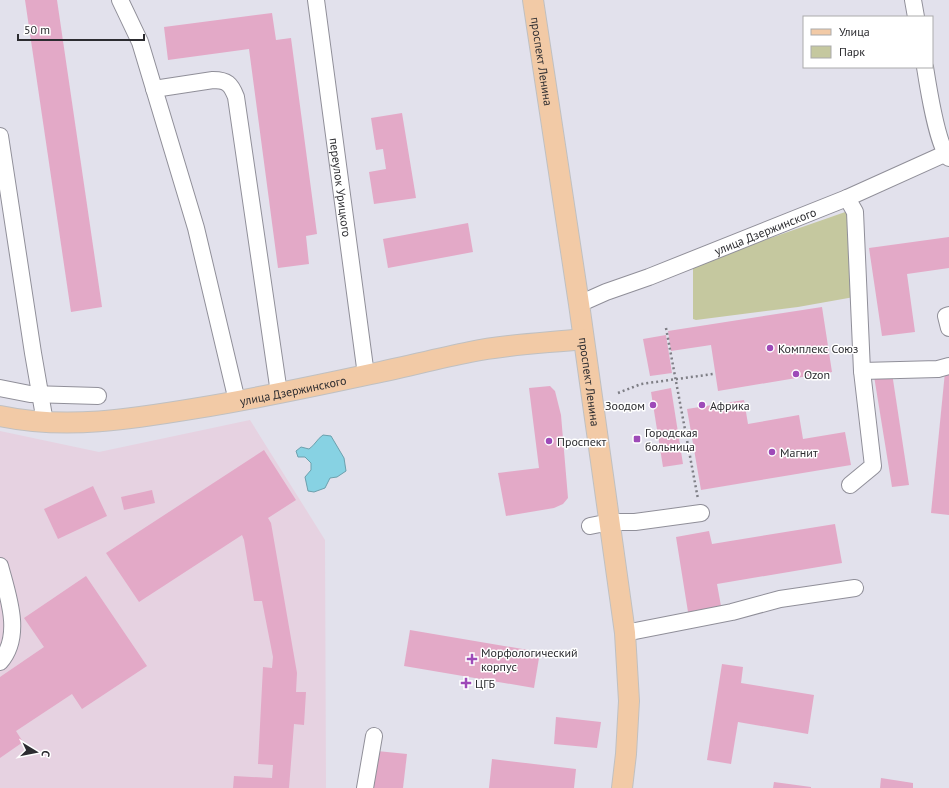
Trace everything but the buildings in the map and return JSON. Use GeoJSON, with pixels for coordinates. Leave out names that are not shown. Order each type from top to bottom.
{"type":"FeatureCollection","features":[{"type":"Feature","properties":{"kind":"main road","name":"проспект Ленина"},"geometry":{"type":"LineString","coordinates":[[533,0],[579,304],[625,633],[629,701],[622,788]]}},
{"type":"Feature","properties":{"kind":"main road","name":"улица Дзержинского"},"geometry":{"type":"LineString","coordinates":[[0,416],[45,422],[73,423],[157,415],[279,393],[471,352],[519,345],[583,339]]}},
{"type":"Feature","properties":{"kind":"street"},"geometry":{"type":"LineString","coordinates":[[120,0],[140,42],[196,228],[237,401]]}},
{"type":"Feature","properties":{"kind":"street","name":"переулок Урицкого"},"geometry":{"type":"LineString","coordinates":[[316,0],[366,375]]}},
{"type":"Feature","properties":{"kind":"street"},"geometry":{"type":"LineString","coordinates":[[913,0],[916,16]]}},
{"type":"Feature","properties":{"kind":"street"},"geometry":{"type":"LineString","coordinates":[[925,68],[936,124],[948,155]]}},
{"type":"Feature","properties":{"kind":"street"},"geometry":{"type":"LineString","coordinates":[[154,89],[213,80],[222,80],[232,86],[236,97],[279,393]]}},
{"type":"Feature","properties":{"kind":"street"},"geometry":{"type":"LineString","coordinates":[[0,136],[39,394],[45,422]]}},
{"type":"Feature","properties":{"kind":"street","name":"улица Дзержинского"},"geometry":{"type":"LineString","coordinates":[[579,304],[606,292],[649,277],[847,198],[948,155]]}},
{"type":"Feature","properties":{"kind":"street"},"geometry":{"type":"LineString","coordinates":[[847,198],[855,212],[862,371],[873,466],[850,484]]}},
{"type":"Feature","properties":{"kind":"street"},"geometry":{"type":"LineString","coordinates":[[949,315],[946,316],[949,328]]}},
{"type":"Feature","properties":{"kind":"street"},"geometry":{"type":"LineString","coordinates":[[862,371],[938,368],[949,366]]}},
{"type":"Feature","properties":{"kind":"street"},"geometry":{"type":"LineString","coordinates":[[0,388],[30,394],[98,396]]}},
{"type":"Feature","properties":{"kind":"street"},"geometry":{"type":"LineString","coordinates":[[590,526],[610,522],[635,522],[701,513]]}},
{"type":"Feature","properties":{"kind":"street"},"geometry":{"type":"LineString","coordinates":[[0,566],[10,601],[13,635],[4,657],[0,662]]}},
{"type":"Feature","properties":{"kind":"street"},"geometry":{"type":"LineString","coordinates":[[625,633],[732,612],[780,599],[855,588]]}},
{"type":"Feature","properties":{"kind":"street"},"geometry":{"type":"LineString","coordinates":[[365,788],[374,736]]}},
{"type":"Feature","properties":{"kind":"path"},"geometry":{"type":"LineString","coordinates":[[666,328],[701,513]]}},
{"type":"Feature","properties":{"kind":"path"},"geometry":{"type":"LineString","coordinates":[[618,393],[641,384],[675,378],[713,374]]}},
{"type":"Feature","properties":{"kind":"shaded area"},"geometry":{"type":"Polygon","coordinates":[[[250,420],[325,540],[326,788],[0,788],[0,431],[99,452],[250,420]]]}},
{"type":"Feature","properties":{"kind":"green space"},"geometry":{"type":"Polygon","coordinates":[[[851,210],[854,297],[798,307],[696,320],[693,319],[693,265],[851,210]]]}},
{"type":"Feature","properties":{"kind":"water"},"geometry":{"type":"Polygon","coordinates":[[[323,435],[331,436],[344,458],[346,471],[337,477],[330,478],[325,488],[314,492],[308,491],[305,477],[311,470],[311,463],[305,457],[298,457],[296,451],[301,447],[309,449],[323,435]]]}},
{"type":"Feature","properties":{"kind":"place","name":"Комплекс Союз"},"geometry":{"type":"Point","coordinates":[770,348]}},
{"type":"Feature","properties":{"kind":"place","name":"Ozon"},"geometry":{"type":"Point","coordinates":[796,374]}},
{"type":"Feature","properties":{"kind":"place","name":"Зоодом"},"geometry":{"type":"Point","coordinates":[653,405]}},
{"type":"Feature","properties":{"kind":"place","name":"Африка"},"geometry":{"type":"Point","coordinates":[702,405]}},
{"type":"Feature","properties":{"kind":"place","name":"Городская больница"},"geometry":{"type":"Point","coordinates":[637,439]}},
{"type":"Feature","properties":{"kind":"place","name":"Проспект"},"geometry":{"type":"Point","coordinates":[549,441]}},
{"type":"Feature","properties":{"kind":"place","name":"Магнит"},"geometry":{"type":"Point","coordinates":[772,452]}},
{"type":"Feature","properties":{"kind":"place","name":"Морфологический корпус"},"geometry":{"type":"Point","coordinates":[472,659]}},
{"type":"Feature","properties":{"kind":"place","name":"ЦГБ"},"geometry":{"type":"Point","coordinates":[466,683]}}]}
